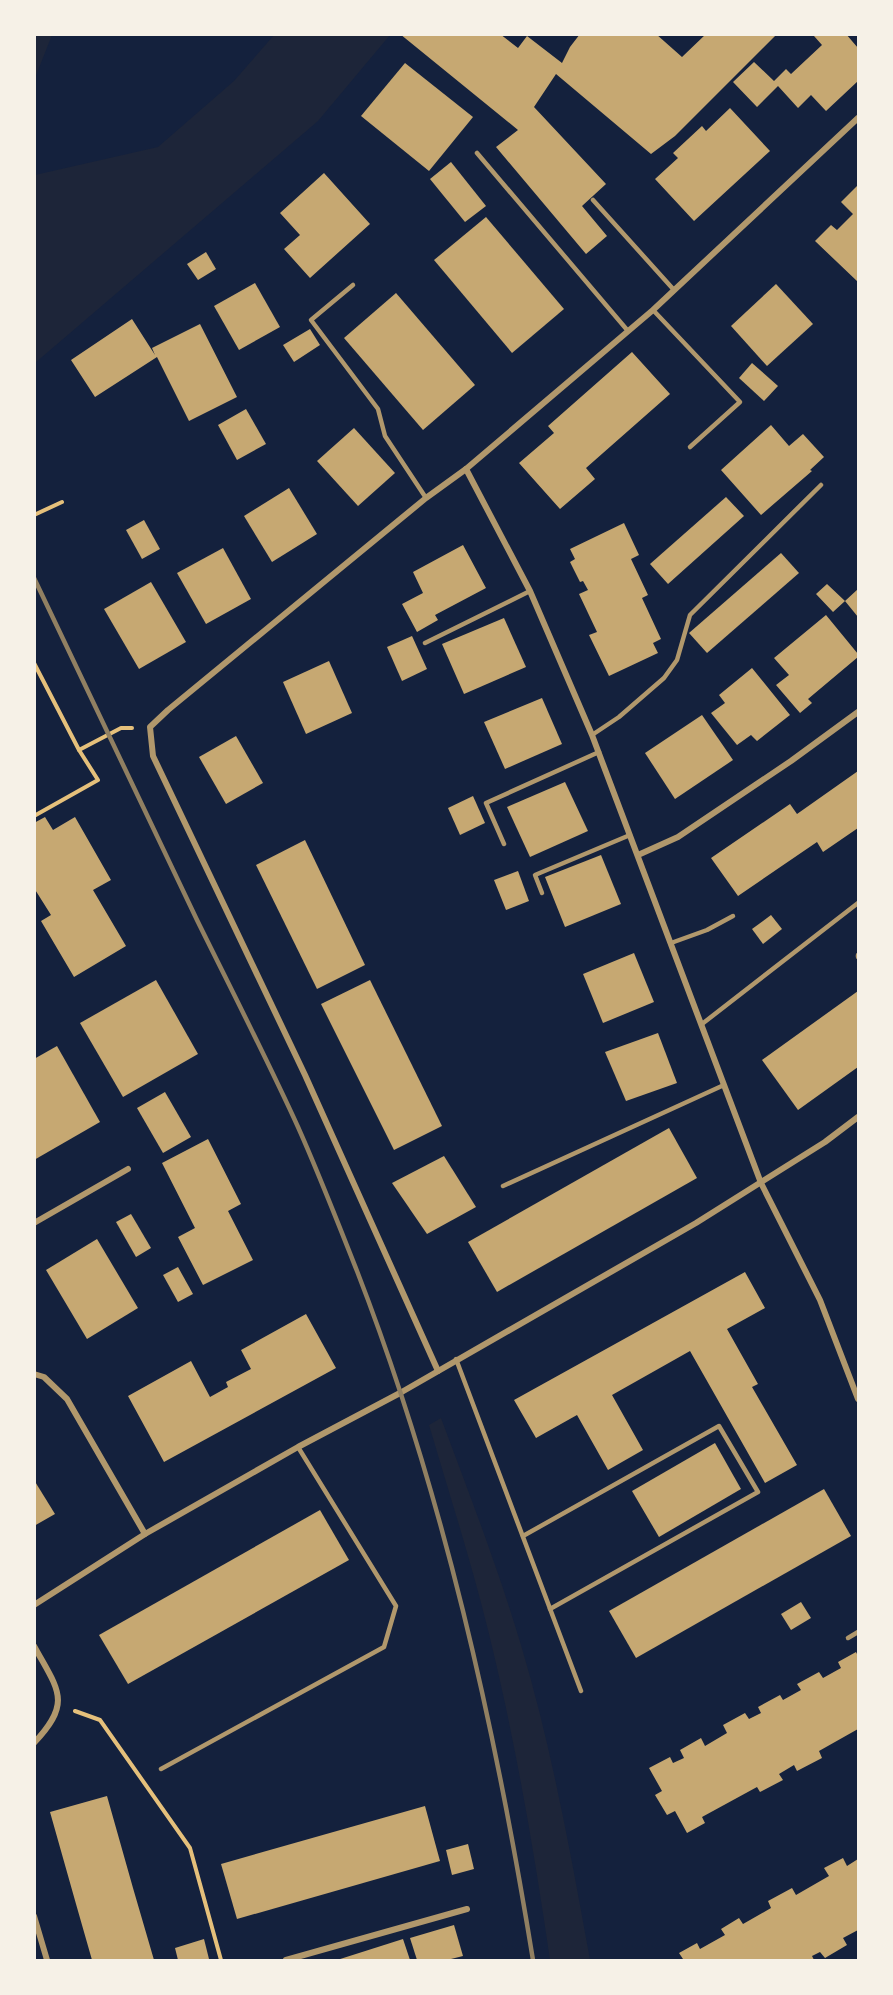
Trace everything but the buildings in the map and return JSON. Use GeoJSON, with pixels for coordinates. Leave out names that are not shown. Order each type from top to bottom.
{"type":"FeatureCollection","features":[{"type":"Feature","properties":{"kind":"street"},"geometry":{"type":"LineString","coordinates":[[438,1371],[305,1075],[153,756],[150,728],[168,710],[426,498],[466,470],[653,310],[858,118]]}},
{"type":"Feature","properties":{"kind":"street"},"geometry":{"type":"LineString","coordinates":[[466,470],[530,591],[592,735],[761,1183],[820,1300],[858,1399]]}},
{"type":"Feature","properties":{"kind":"street"},"geometry":{"type":"LineString","coordinates":[[638,855],[678,837],[791,761],[858,712]]}},
{"type":"Feature","properties":{"kind":"street"},"geometry":{"type":"LineString","coordinates":[[34,1605],[145,1534],[592,1285],[761,1183],[858,1117]]}},
{"type":"Feature","properties":{"kind":"street"},"geometry":{"type":"LineString","coordinates":[[34,1223],[128,1169]]}},
{"type":"Feature","properties":{"kind":"street"},"geometry":{"type":"LineString","coordinates":[[34,1374],[44,1377],[67,1399],[145,1534]]}},
{"type":"Feature","properties":{"kind":"street"},"geometry":{"type":"LineString","coordinates":[[34,1646],[56,1685],[60,1705],[49,1727],[34,1743]]}},
{"type":"Feature","properties":{"kind":"street"},"geometry":{"type":"LineString","coordinates":[[286,1960],[467,1909]]}},
{"type":"Feature","properties":{"kind":"street"},"geometry":{"type":"LineString","coordinates":[[34,1916],[47,1960]]}},
{"type":"Feature","properties":{"kind":"lane"},"geometry":{"type":"LineString","coordinates":[[477,153],[628,331]]}},
{"type":"Feature","properties":{"kind":"lane"},"geometry":{"type":"LineString","coordinates":[[594,200],[674,290]]}},
{"type":"Feature","properties":{"kind":"lane"},"geometry":{"type":"LineString","coordinates":[[353,285],[311,320],[378,409],[385,436],[426,498]]}},
{"type":"Feature","properties":{"kind":"lane"},"geometry":{"type":"LineString","coordinates":[[653,310],[740,402],[690,447]]}},
{"type":"Feature","properties":{"kind":"lane"},"geometry":{"type":"LineString","coordinates":[[592,735],[619,717],[664,678],[676,660],[690,615],[821,485]]}},
{"type":"Feature","properties":{"kind":"lane"},"geometry":{"type":"LineString","coordinates":[[425,643],[530,591]]}},
{"type":"Feature","properties":{"kind":"lane"},"geometry":{"type":"LineString","coordinates":[[504,844],[486,803],[599,752]]}},
{"type":"Feature","properties":{"kind":"lane"},"geometry":{"type":"LineString","coordinates":[[542,894],[535,874],[630,835]]}},
{"type":"Feature","properties":{"kind":"lane"},"geometry":{"type":"LineString","coordinates":[[702,1024],[858,903]]}},
{"type":"Feature","properties":{"kind":"lane"},"geometry":{"type":"LineString","coordinates":[[671,943],[707,930],[733,916]]}},
{"type":"Feature","properties":{"kind":"lane"},"geometry":{"type":"LineString","coordinates":[[503,1186],[724,1085]]}},
{"type":"Feature","properties":{"kind":"lane"},"geometry":{"type":"LineString","coordinates":[[456,1359],[581,1691]]}},
{"type":"Feature","properties":{"kind":"lane"},"geometry":{"type":"LineString","coordinates":[[523,1536],[719,1426],[758,1492],[550,1609]]}},
{"type":"Feature","properties":{"kind":"lane"},"geometry":{"type":"LineString","coordinates":[[161,1769],[384,1647],[396,1606],[298,1447]]}},
{"type":"Feature","properties":{"kind":"lane"},"geometry":{"type":"LineString","coordinates":[[848,1638],[858,1632]]}},
{"type":"Feature","properties":{"kind":"path"},"geometry":{"type":"LineString","coordinates":[[34,515],[62,502]]}},
{"type":"Feature","properties":{"kind":"path"},"geometry":{"type":"LineString","coordinates":[[34,663],[78,750],[98,780],[34,816]]}},
{"type":"Feature","properties":{"kind":"path"},"geometry":{"type":"LineString","coordinates":[[78,750],[121,728],[150,728]]}},
{"type":"Feature","properties":{"kind":"path"},"geometry":{"type":"LineString","coordinates":[[60,1705],[100,1720],[190,1848],[221,1960]]}},
{"type":"Feature","properties":{"kind":"shaded area"},"geometry":{"type":"Polygon","coordinates":[[[34,35],[52,35],[35,78],[34,35]]]}},
{"type":"Feature","properties":{"kind":"shaded area"},"geometry":{"type":"Polygon","coordinates":[[[274,35],[390,35],[318,121],[35,363],[35,175],[158,147],[234,81],[274,35]]]}},
{"type":"Feature","properties":{"kind":"shaded area"},"geometry":{"type":"Polygon","coordinates":[[[441,1418],[503,1588],[532,1684],[560,1802],[590,1960],[550,1960],[523,1795],[498,1671],[474,1578],[429,1425],[441,1418]]]}},
{"type":"Feature","properties":{"kind":"railway"},"geometry":{"type":"LineString","coordinates":[[34,578],[298,1127],[357,1271],[388,1355],[415,1439],[463,1611],[502,1785],[533,1960]]}}]}
